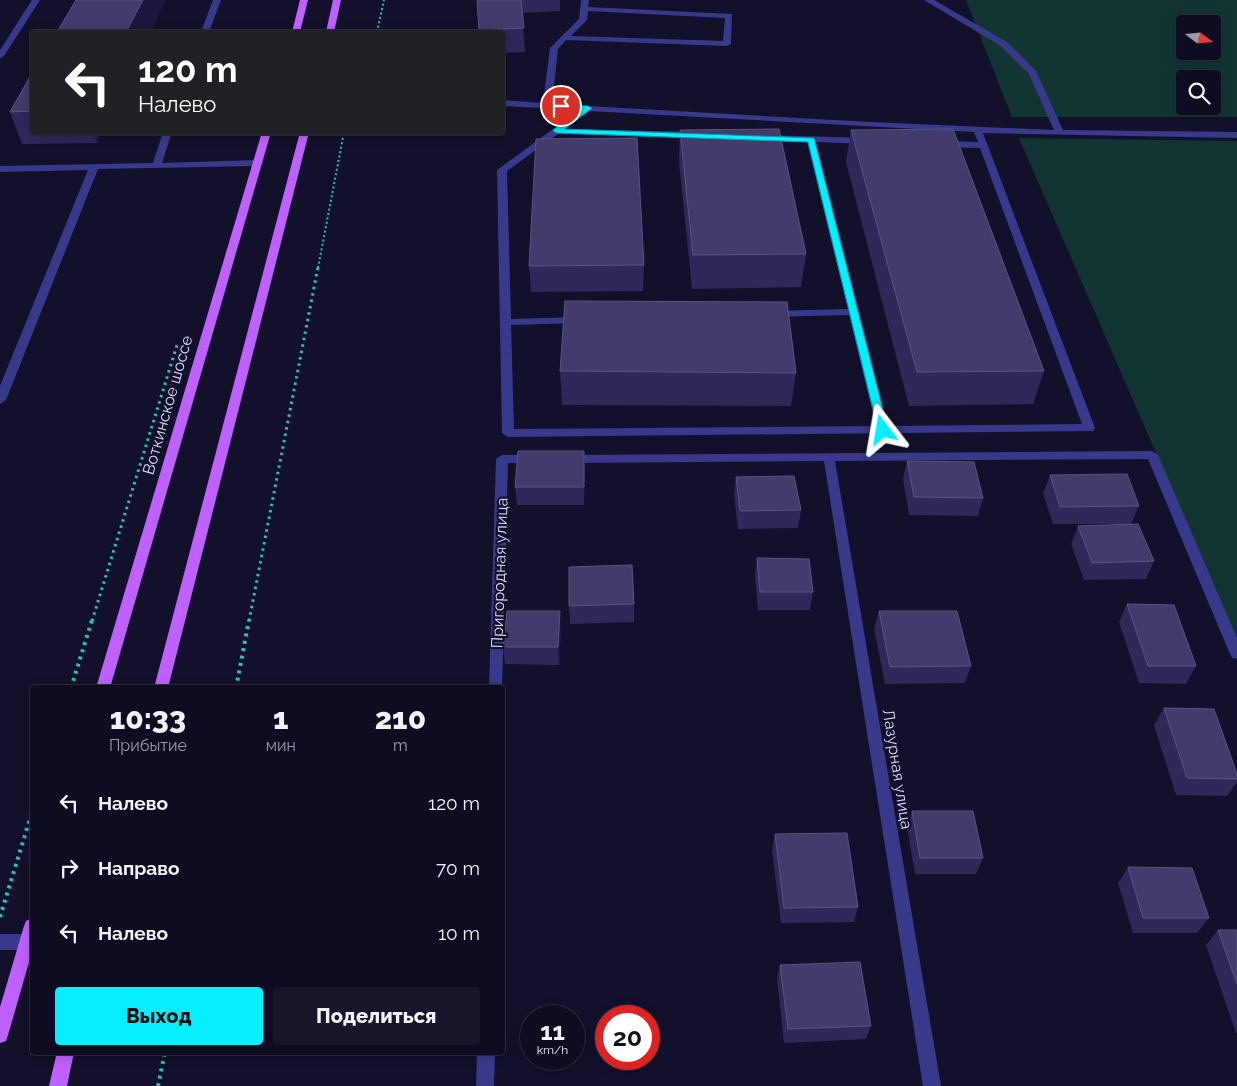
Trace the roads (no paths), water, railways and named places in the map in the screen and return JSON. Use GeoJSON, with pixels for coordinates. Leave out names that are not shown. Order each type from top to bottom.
{"type":"FeatureCollection","features":[{"type":"Feature","properties":{"kind":"main road"},"geometry":{"type":"LineString","coordinates":[[296,30],[304,0]]}},
{"type":"Feature","properties":{"kind":"main road"},"geometry":{"type":"LineString","coordinates":[[330,30],[337,0]]}},
{"type":"Feature","properties":{"kind":"main road","name":"Воткинское шоссе"},"geometry":{"type":"LineString","coordinates":[[104,685],[266,135]]}},
{"type":"Feature","properties":{"kind":"main road"},"geometry":{"type":"LineString","coordinates":[[162,685],[304,135]]}},
{"type":"Feature","properties":{"kind":"main road"},"geometry":{"type":"LineString","coordinates":[[0,1035],[30,934]]}},
{"type":"Feature","properties":{"kind":"main road"},"geometry":{"type":"LineString","coordinates":[[58,1086],[65,1055]]}},
{"type":"Feature","properties":{"kind":"street"},"geometry":{"type":"LineString","coordinates":[[0,56],[36,0]]}},
{"type":"Feature","properties":{"kind":"street"},"geometry":{"type":"LineString","coordinates":[[206,30],[217,0]]}},
{"type":"Feature","properties":{"kind":"street"},"geometry":{"type":"LineString","coordinates":[[547,106],[554,48],[583,20],[585,0]]}},
{"type":"Feature","properties":{"kind":"street"},"geometry":{"type":"LineString","coordinates":[[928,0],[1004,44],[1033,73],[1060,133]]}},
{"type":"Feature","properties":{"kind":"street"},"geometry":{"type":"LineString","coordinates":[[565,38],[727,44],[729,16],[584,9]]}},
{"type":"Feature","properties":{"kind":"street"},"geometry":{"type":"LineString","coordinates":[[505,103],[1112,136],[1237,136]]}},
{"type":"Feature","properties":{"kind":"street"},"geometry":{"type":"LineString","coordinates":[[588,108],[502,170],[508,433],[1089,428],[978,129]]}},
{"type":"Feature","properties":{"kind":"street"},"geometry":{"type":"LineString","coordinates":[[557,131],[704,136]]}},
{"type":"Feature","properties":{"kind":"street"},"geometry":{"type":"LineString","coordinates":[[156,166],[167,135]]}},
{"type":"Feature","properties":{"kind":"street"},"geometry":{"type":"LineString","coordinates":[[752,137],[878,142]]}},
{"type":"Feature","properties":{"kind":"street"},"geometry":{"type":"LineString","coordinates":[[811,139],[883,430]]}},
{"type":"Feature","properties":{"kind":"street"},"geometry":{"type":"LineString","coordinates":[[935,144],[983,145]]}},
{"type":"Feature","properties":{"kind":"street"},"geometry":{"type":"LineString","coordinates":[[0,169],[258,163]]}},
{"type":"Feature","properties":{"kind":"street"},"geometry":{"type":"LineString","coordinates":[[0,400],[94,167]]}},
{"type":"Feature","properties":{"kind":"street"},"geometry":{"type":"LineString","coordinates":[[764,314],[854,312]]}},
{"type":"Feature","properties":{"kind":"street"},"geometry":{"type":"LineString","coordinates":[[505,322],[595,319]]}},
{"type":"Feature","properties":{"kind":"street"},"geometry":{"type":"LineString","coordinates":[[829,458],[1152,456],[1237,654]]}},
{"type":"Feature","properties":{"kind":"street","name":"Пригородная улица"},"geometry":{"type":"LineString","coordinates":[[496,685],[502,459],[829,458]]}},
{"type":"Feature","properties":{"kind":"street","name":"Лазурная улица"},"geometry":{"type":"LineString","coordinates":[[829,458],[932,1086]]}},
{"type":"Feature","properties":{"kind":"street"},"geometry":{"type":"LineString","coordinates":[[0,942],[28,942]]}},
{"type":"Feature","properties":{"kind":"street"},"geometry":{"type":"LineString","coordinates":[[485,1086],[486,1055]]}}]}
